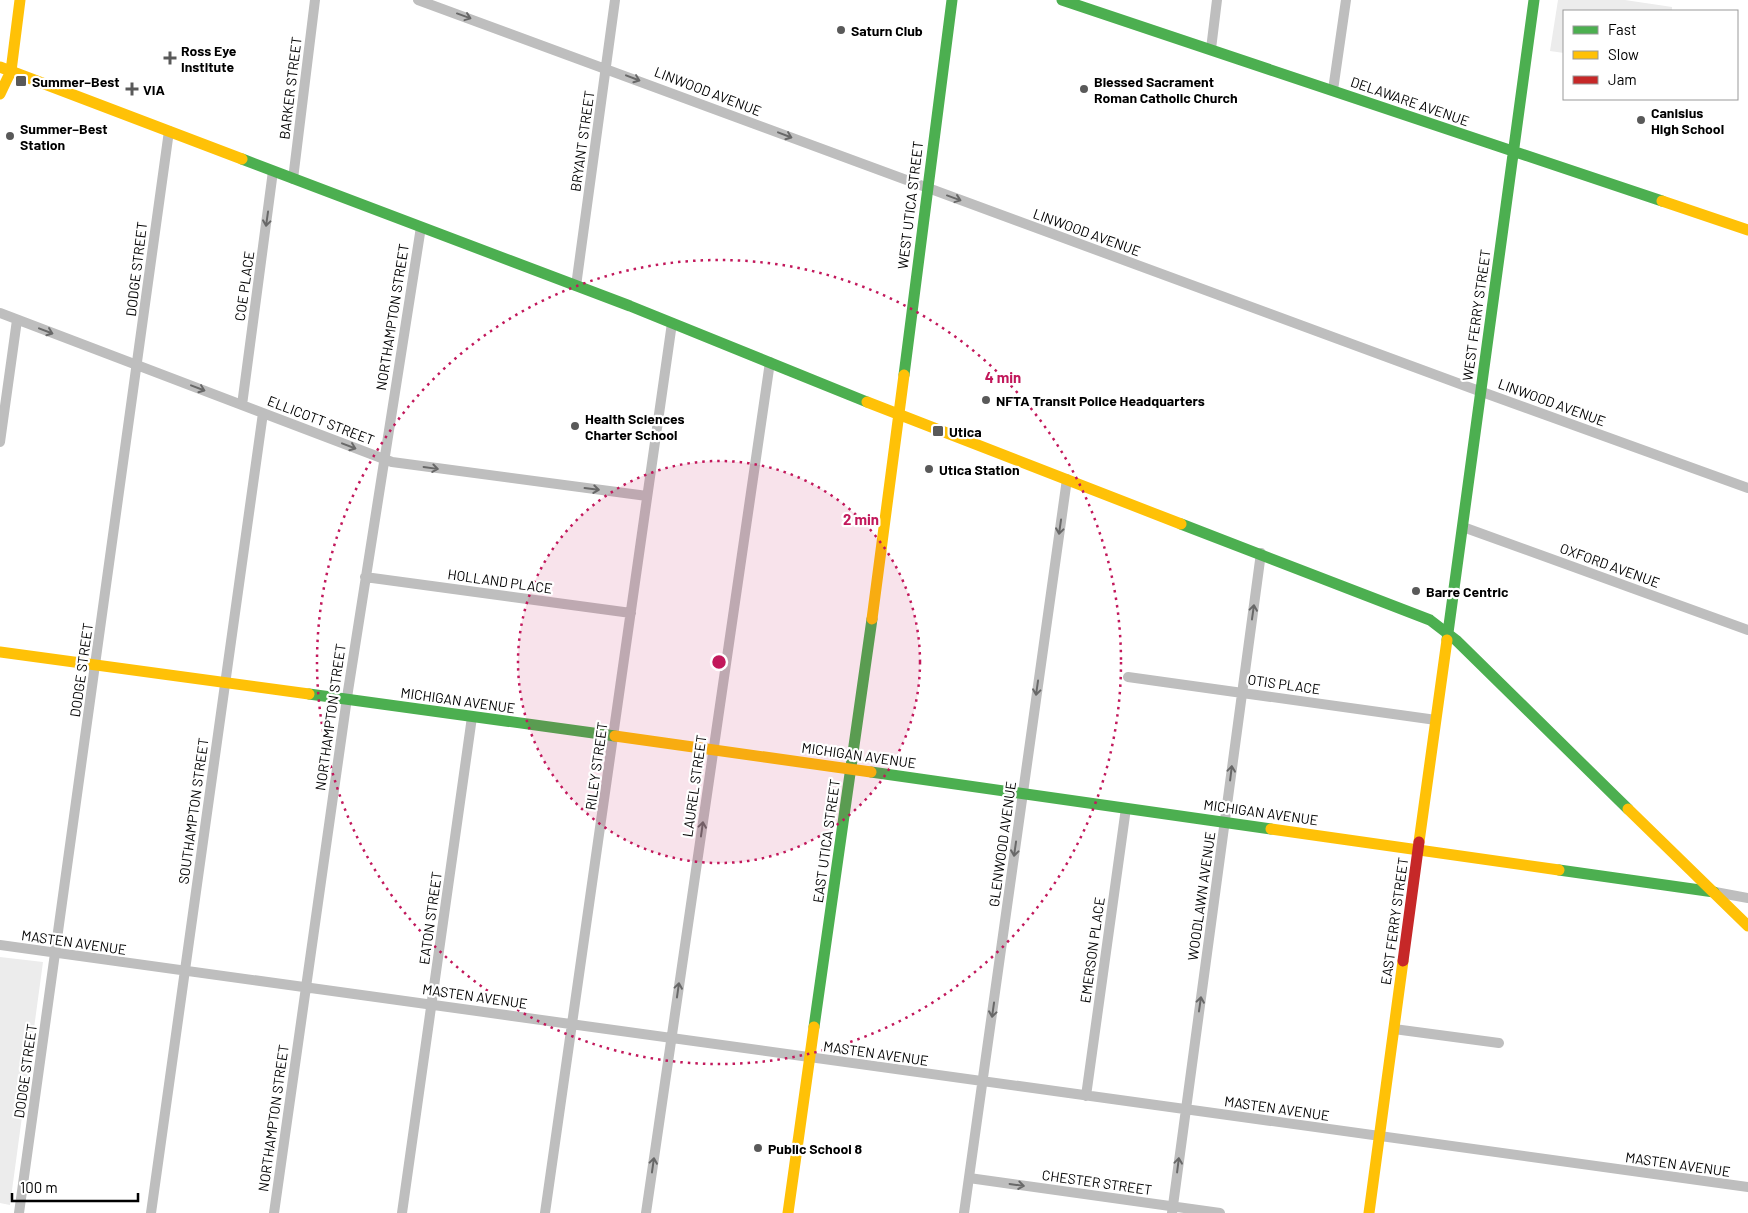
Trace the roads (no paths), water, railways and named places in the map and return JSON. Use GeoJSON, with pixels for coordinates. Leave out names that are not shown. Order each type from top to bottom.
{"type":"FeatureCollection","features":[{"type":"Feature","properties":{"kind":"street"},"geometry":{"type":"LineString","coordinates":[[0,94],[20,0]]}},
{"type":"Feature","properties":{"kind":"street","name":"BARKER STREET"},"geometry":{"type":"LineString","coordinates":[[293,179],[315,0]]}},
{"type":"Feature","properties":{"kind":"street","name":"LINWOOD AVENUE"},"geometry":{"type":"LineString","coordinates":[[418,0],[1481,392],[1748,488]]}},
{"type":"Feature","properties":{"kind":"street","name":"BRYANT STREET"},"geometry":{"type":"LineString","coordinates":[[576,286],[615,0]]}},
{"type":"Feature","properties":{"kind":"street","name":"WEST UTICA STREET"},"geometry":{"type":"LineString","coordinates":[[899,414],[952,0]]}},
{"type":"Feature","properties":{"kind":"street","name":"DELAWARE AVENUE"},"geometry":{"type":"LineString","coordinates":[[1062,0],[1748,230]]}},
{"type":"Feature","properties":{"kind":"street"},"geometry":{"type":"LineString","coordinates":[[1211,49],[1217,0]]}},
{"type":"Feature","properties":{"kind":"street"},"geometry":{"type":"LineString","coordinates":[[1334,90],[1346,0]]}},
{"type":"Feature","properties":{"kind":"street","name":"WEST FERRY STREET"},"geometry":{"type":"LineString","coordinates":[[1448,633],[1534,0]]}},
{"type":"Feature","properties":{"kind":"street"},"geometry":{"type":"LineString","coordinates":[[5,69],[672,323],[899,414],[1430,620],[1448,633],[1748,926]]}},
{"type":"Feature","properties":{"kind":"street","name":"DODGE STREET"},"geometry":{"type":"LineString","coordinates":[[20,1213],[169,131]]}},
{"type":"Feature","properties":{"kind":"street","name":"COE PLACE"},"geometry":{"type":"LineString","coordinates":[[242,405],[273,171]]}},
{"type":"Feature","properties":{"kind":"street","name":"NORTHAMPTON STREET"},"geometry":{"type":"LineString","coordinates":[[274,1213],[346,700],[421,227]]}},
{"type":"Feature","properties":{"kind":"street","name":"ELLICOTT STREET"},"geometry":{"type":"LineString","coordinates":[[0,313],[392,462],[647,496]]}},
{"type":"Feature","properties":{"kind":"street"},"geometry":{"type":"LineString","coordinates":[[0,442],[17,320]]}},
{"type":"Feature","properties":{"kind":"street","name":"RILEY STREET"},"geometry":{"type":"LineString","coordinates":[[545,1213],[574,1024],[672,323]]}},
{"type":"Feature","properties":{"kind":"street","name":"LAUREL STREET"},"geometry":{"type":"LineString","coordinates":[[646,1213],[770,362]]}},
{"type":"Feature","properties":{"kind":"street","name":"SOUTHAMPTON STREET"},"geometry":{"type":"LineString","coordinates":[[151,1213],[263,413]]}},
{"type":"Feature","properties":{"kind":"street","name":"EAST UTICA STREET"},"geometry":{"type":"LineString","coordinates":[[788,1213],[899,414]]}},
{"type":"Feature","properties":{"kind":"street","name":"GLENWOOD AVENUE"},"geometry":{"type":"LineString","coordinates":[[964,1213],[1067,479]]}},
{"type":"Feature","properties":{"kind":"street","name":"OXFORD AVENUE"},"geometry":{"type":"LineString","coordinates":[[1462,527],[1748,630]]}},
{"type":"Feature","properties":{"kind":"street","name":"WOODLAWN AVENUE"},"geometry":{"type":"LineString","coordinates":[[1172,1210],[1261,553]]}},
{"type":"Feature","properties":{"kind":"street","name":"HOLLAND PLACE"},"geometry":{"type":"LineString","coordinates":[[365,576],[631,614]]}},
{"type":"Feature","properties":{"kind":"street","name":"EAST FERRY STREET"},"geometry":{"type":"LineString","coordinates":[[1369,1213],[1448,633]]}},
{"type":"Feature","properties":{"kind":"street","name":"MICHIGAN AVENUE"},"geometry":{"type":"LineString","coordinates":[[0,652],[1023,793],[1714,892]]}},
{"type":"Feature","properties":{"kind":"street","name":"OTIS PLACE"},"geometry":{"type":"LineString","coordinates":[[1128,676],[1436,720]]}},
{"type":"Feature","properties":{"kind":"street","name":"EATON STREET"},"geometry":{"type":"LineString","coordinates":[[402,1213],[472,717]]}},
{"type":"Feature","properties":{"kind":"street","name":"EMERSON PLACE"},"geometry":{"type":"LineString","coordinates":[[1086,1096],[1126,808]]}},
{"type":"Feature","properties":{"kind":"street"},"geometry":{"type":"LineString","coordinates":[[1714,892],[1748,898]]}},
{"type":"Feature","properties":{"kind":"street","name":"MASTEN AVENUE"},"geometry":{"type":"LineString","coordinates":[[0,946],[1748,1187]]}},
{"type":"Feature","properties":{"kind":"street"},"geometry":{"type":"LineString","coordinates":[[1394,1029],[1499,1043]]}},
{"type":"Feature","properties":{"kind":"street","name":"CHESTER STREET"},"geometry":{"type":"LineString","coordinates":[[969,1178],[1172,1210],[1220,1213]]}},
{"type":"Feature","properties":{"kind":"place","name":"Saturn Club"},"geometry":{"type":"Point","coordinates":[841,30]}},
{"type":"Feature","properties":{"kind":"place","name":"Ross Eye Institute"},"geometry":{"type":"Point","coordinates":[170,58]}},
{"type":"Feature","properties":{"kind":"place","name":"Summer–Best"},"geometry":{"type":"Point","coordinates":[21,81]}},
{"type":"Feature","properties":{"kind":"place","name":"VIA"},"geometry":{"type":"Point","coordinates":[132,89]}},
{"type":"Feature","properties":{"kind":"place","name":"Blessed Sacrament Roman Catholic Church"},"geometry":{"type":"Point","coordinates":[1084,89]}},
{"type":"Feature","properties":{"kind":"place","name":"Canisius High School"},"geometry":{"type":"Point","coordinates":[1641,120]}},
{"type":"Feature","properties":{"kind":"place","name":"Summer–Best Station"},"geometry":{"type":"Point","coordinates":[10,136]}},
{"type":"Feature","properties":{"kind":"place","name":"NFTA Transit Police Headquarters"},"geometry":{"type":"Point","coordinates":[986,400]}},
{"type":"Feature","properties":{"kind":"place","name":"Health Sciences Charter School"},"geometry":{"type":"Point","coordinates":[575,426]}},
{"type":"Feature","properties":{"kind":"place","name":"Utica"},"geometry":{"type":"Point","coordinates":[938,431]}},
{"type":"Feature","properties":{"kind":"place","name":"Utica Station"},"geometry":{"type":"Point","coordinates":[929,469]}},
{"type":"Feature","properties":{"kind":"place","name":"Barre Centric"},"geometry":{"type":"Point","coordinates":[1416,591]}},
{"type":"Feature","properties":{"kind":"place","name":"Public School 8"},"geometry":{"type":"Point","coordinates":[758,1148]}}]}
